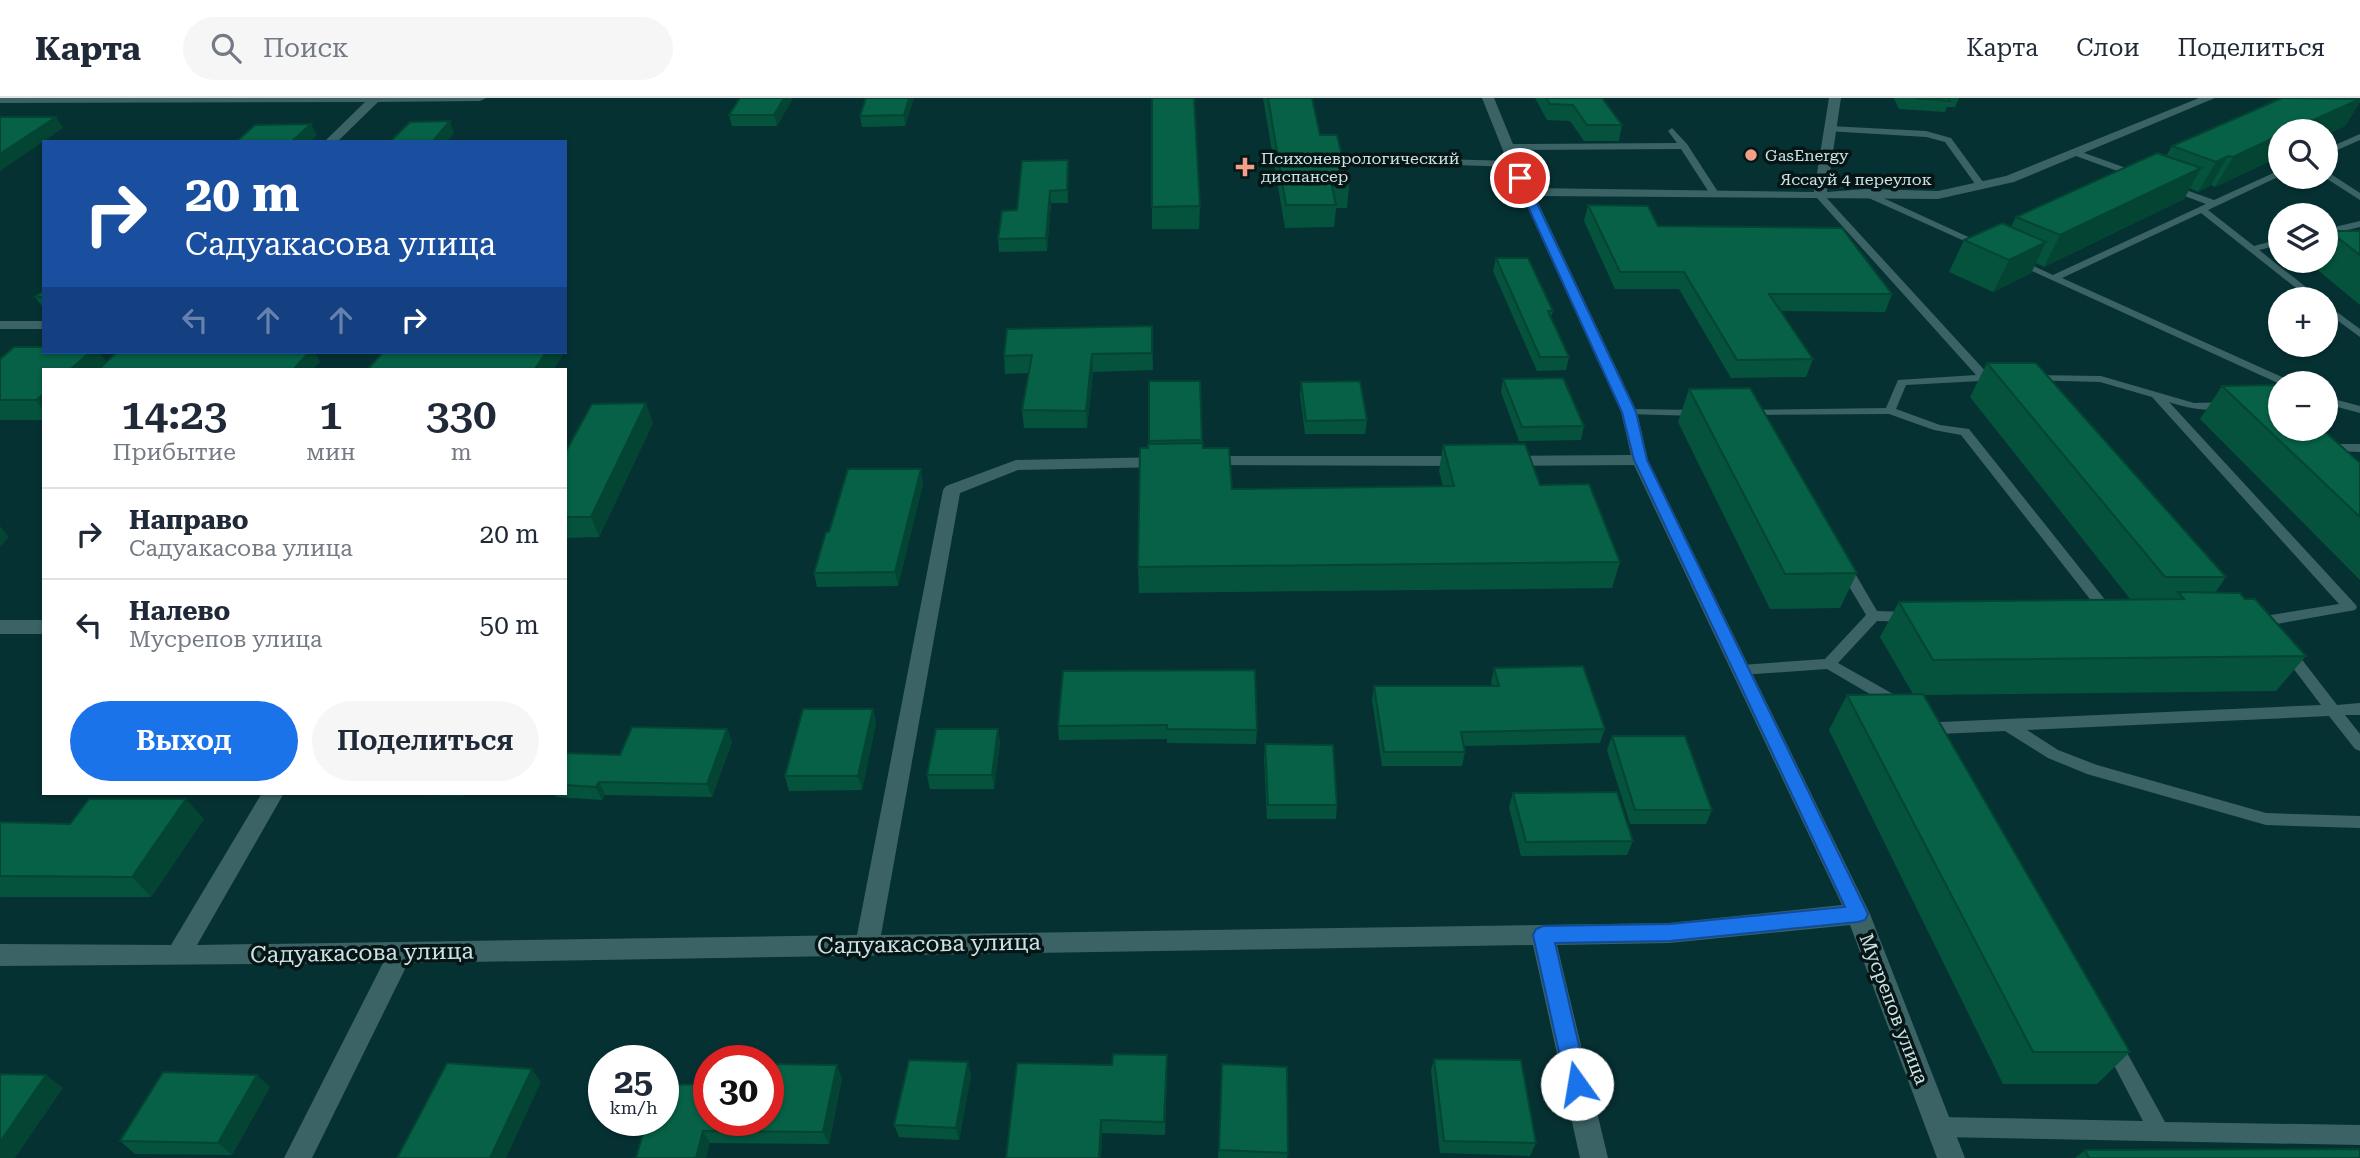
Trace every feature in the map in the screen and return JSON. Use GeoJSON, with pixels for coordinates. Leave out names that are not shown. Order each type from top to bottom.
{"type":"FeatureCollection","features":[{"type":"Feature","properties":{"kind":"street"},"geometry":{"type":"LineString","coordinates":[[0,100],[480,98]]}},
{"type":"Feature","properties":{"kind":"street","name":"Мусрепов улица"},"geometry":{"type":"LineString","coordinates":[[1488,98],[1511,155],[1629,412],[1640,460],[1858,914],[1951,1158]]}},
{"type":"Feature","properties":{"kind":"street"},"geometry":{"type":"LineString","coordinates":[[1820,197],[1835,98]]}},
{"type":"Feature","properties":{"kind":"street","name":"Яссауй 4 переулок"},"geometry":{"type":"LineString","coordinates":[[1528,191],[1820,197],[1865,193],[1938,195],[2010,179],[2209,98]]}},
{"type":"Feature","properties":{"kind":"street"},"geometry":{"type":"LineString","coordinates":[[332,140],[373,99]]}},
{"type":"Feature","properties":{"kind":"street"},"geometry":{"type":"LineString","coordinates":[[0,325],[42,325]]}},
{"type":"Feature","properties":{"kind":"street"},"geometry":{"type":"LineString","coordinates":[[867,945],[952,490],[1016,465],[1196,461],[1640,460]]}},
{"type":"Feature","properties":{"kind":"street"},"geometry":{"type":"LineString","coordinates":[[0,627],[42,627]]}},
{"type":"Feature","properties":{"kind":"street"},"geometry":{"type":"LineString","coordinates":[[178,956],[273,795]]}},
{"type":"Feature","properties":{"kind":"street","name":"Садуакасова улица"},"geometry":{"type":"LineString","coordinates":[[0,955],[178,956],[1670,933],[1858,914]]}},
{"type":"Feature","properties":{"kind":"street"},"geometry":{"type":"LineString","coordinates":[[1543,935],[1594,1158]]}},
{"type":"Feature","properties":{"kind":"street"},"geometry":{"type":"LineString","coordinates":[[298,1158],[401,952]]}},
{"type":"Feature","properties":{"kind":"lane"},"geometry":{"type":"LineString","coordinates":[[1830,129],[1926,134],[1948,140],[1981,186]]}},
{"type":"Feature","properties":{"kind":"lane"},"geometry":{"type":"LineString","coordinates":[[1671,131],[1684,146],[1715,195]]}},
{"type":"Feature","properties":{"kind":"lane"},"geometry":{"type":"LineString","coordinates":[[2338,146],[2360,136]]}},
{"type":"Feature","properties":{"kind":"lane"},"geometry":{"type":"LineString","coordinates":[[1397,162],[1684,146]]}},
{"type":"Feature","properties":{"kind":"lane"},"geometry":{"type":"LineString","coordinates":[[2076,153],[2152,181]]}},
{"type":"Feature","properties":{"kind":"lane"},"geometry":{"type":"LineString","coordinates":[[2054,278],[2268,179]]}},
{"type":"Feature","properties":{"kind":"lane"},"geometry":{"type":"LineString","coordinates":[[2338,182],[2358,194]]}},
{"type":"Feature","properties":{"kind":"lane"},"geometry":{"type":"LineString","coordinates":[[2164,185],[2215,204]]}},
{"type":"Feature","properties":{"kind":"lane"},"geometry":{"type":"LineString","coordinates":[[1865,193],[1991,250]]}},
{"type":"Feature","properties":{"kind":"lane"},"geometry":{"type":"LineString","coordinates":[[1820,197],[1983,377]]}},
{"type":"Feature","properties":{"kind":"lane"},"geometry":{"type":"LineString","coordinates":[[2202,210],[2301,287]]}},
{"type":"Feature","properties":{"kind":"lane"},"geometry":{"type":"LineString","coordinates":[[2338,229],[2360,224]]}},
{"type":"Feature","properties":{"kind":"lane"},"geometry":{"type":"LineString","coordinates":[[2252,249],[2268,245]]}},
{"type":"Feature","properties":{"kind":"lane"},"geometry":{"type":"LineString","coordinates":[[2004,256],[2268,374]]}},
{"type":"Feature","properties":{"kind":"lane"},"geometry":{"type":"LineString","coordinates":[[2338,317],[2360,334]]}},
{"type":"Feature","properties":{"kind":"lane"},"geometry":{"type":"LineString","coordinates":[[1890,411],[1902,382],[2010,377]]}},
{"type":"Feature","properties":{"kind":"lane"},"geometry":{"type":"LineString","coordinates":[[2023,377],[2101,379],[2193,406],[2243,403]]}},
{"type":"Feature","properties":{"kind":"lane"},"geometry":{"type":"LineString","coordinates":[[2155,394],[2355,609],[2268,630],[2360,745]]}},
{"type":"Feature","properties":{"kind":"lane"},"geometry":{"type":"LineString","coordinates":[[2338,404],[2360,410]]}},
{"type":"Feature","properties":{"kind":"lane"},"geometry":{"type":"LineString","coordinates":[[1731,413],[1760,419],[1890,411],[1938,428],[1965,432],[2114,620]]}},
{"type":"Feature","properties":{"kind":"lane"},"geometry":{"type":"LineString","coordinates":[[1629,412],[1706,413]]}},
{"type":"Feature","properties":{"kind":"lane"},"geometry":{"type":"LineString","coordinates":[[2340,448],[2360,447]]}},
{"type":"Feature","properties":{"kind":"lane"},"geometry":{"type":"LineString","coordinates":[[1839,557],[1873,617]]}},
{"type":"Feature","properties":{"kind":"lane"},"geometry":{"type":"LineString","coordinates":[[1829,664],[1873,617],[1927,617]]}},
{"type":"Feature","properties":{"kind":"lane"},"geometry":{"type":"LineString","coordinates":[[1741,670],[1829,664],[1912,712],[1943,734],[2008,725],[2360,709]]}},
{"type":"Feature","properties":{"kind":"lane"},"geometry":{"type":"LineString","coordinates":[[2008,725],[2053,754],[2093,770],[2266,819],[2360,822]]}},
{"type":"Feature","properties":{"kind":"lane"},"geometry":{"type":"LineString","coordinates":[[2106,1034],[2159,1131]]}},
{"type":"Feature","properties":{"kind":"lane"},"geometry":{"type":"LineString","coordinates":[[1939,1127],[2360,1135]]}},
{"type":"Feature","properties":{"kind":"building"},"geometry":{"type":"Polygon","coordinates":[[[740,98],[784,98],[774,115],[729,115],[740,98]]]}},
{"type":"Feature","properties":{"kind":"building"},"geometry":{"type":"Polygon","coordinates":[[[866,98],[909,98],[904,115],[860,116],[866,98]]]}},
{"type":"Feature","properties":{"kind":"building"},"geometry":{"type":"Polygon","coordinates":[[[1152,98],[1194,98],[1200,206],[1152,207],[1152,98]]]}},
{"type":"Feature","properties":{"kind":"building"},"geometry":{"type":"Polygon","coordinates":[[[1268,98],[1312,98],[1320,135],[1337,135],[1349,186],[1332,186],[1336,205],[1286,205],[1268,98]]]}},
{"type":"Feature","properties":{"kind":"building"},"geometry":{"type":"Polygon","coordinates":[[[1546,98],[1602,98],[1622,125],[1587,125],[1573,105],[1550,104],[1546,98]]]}},
{"type":"Feature","properties":{"kind":"building"},"geometry":{"type":"Polygon","coordinates":[[[1914,98],[1948,98],[1950,101],[1914,98]]]}},
{"type":"Feature","properties":{"kind":"building"},"geometry":{"type":"Polygon","coordinates":[[[2282,98],[2360,99],[2316,119],[2268,119],[2268,141],[2216,162],[2172,146],[2282,98]]]}},
{"type":"Feature","properties":{"kind":"building"},"geometry":{"type":"Polygon","coordinates":[[[1,117],[56,117],[0,154],[1,117]]]}},
{"type":"Feature","properties":{"kind":"building"},"geometry":{"type":"Polygon","coordinates":[[[450,121],[434,140],[392,140],[410,122],[450,121]]]}},
{"type":"Feature","properties":{"kind":"building"},"geometry":{"type":"Polygon","coordinates":[[[311,124],[293,140],[238,140],[255,125],[311,124]]]}},
{"type":"Feature","properties":{"kind":"building"},"geometry":{"type":"Polygon","coordinates":[[[2157,153],[2201,168],[2060,235],[2016,217],[2157,153]]]}},
{"type":"Feature","properties":{"kind":"building"},"geometry":{"type":"Polygon","coordinates":[[[1068,160],[1067,190],[1050,191],[1046,238],[998,239],[1002,211],[1017,210],[1022,161],[1068,160]]]}},
{"type":"Feature","properties":{"kind":"building"},"geometry":{"type":"Polygon","coordinates":[[[1588,205],[1648,206],[1658,226],[1842,228],[1892,294],[1769,294],[1813,359],[1737,360],[1684,272],[1620,272],[1588,205]]]}},
{"type":"Feature","properties":{"kind":"building"},"geometry":{"type":"Polygon","coordinates":[[[2002,223],[2046,242],[2009,260],[1964,240],[2002,223]]]}},
{"type":"Feature","properties":{"kind":"building"},"geometry":{"type":"Polygon","coordinates":[[[2338,231],[2360,231],[2360,255],[2338,238],[2338,231]]]}},
{"type":"Feature","properties":{"kind":"building"},"geometry":{"type":"Polygon","coordinates":[[[1496,258],[1528,258],[1553,311],[1548,311],[1569,357],[1540,357],[1496,258]]]}},
{"type":"Feature","properties":{"kind":"building"},"geometry":{"type":"Polygon","coordinates":[[[1152,326],[1152,353],[1092,354],[1086,411],[1022,410],[1032,355],[1004,356],[1007,329],[1152,326]]]}},
{"type":"Feature","properties":{"kind":"building"},"geometry":{"type":"Polygon","coordinates":[[[14,347],[42,347],[42,354],[88,354],[72,368],[42,368],[42,396],[36,400],[0,400],[0,359],[14,347]]]}},
{"type":"Feature","properties":{"kind":"building"},"geometry":{"type":"Polygon","coordinates":[[[115,354],[307,354],[295,368],[100,368],[115,354]]]}},
{"type":"Feature","properties":{"kind":"building"},"geometry":{"type":"Polygon","coordinates":[[[381,354],[545,354],[536,368],[369,368],[381,354]]]}},
{"type":"Feature","properties":{"kind":"building"},"geometry":{"type":"Polygon","coordinates":[[[1987,363],[2036,363],[2226,577],[2165,577],[1987,363]]]}},
{"type":"Feature","properties":{"kind":"building"},"geometry":{"type":"Polygon","coordinates":[[[1563,378],[1584,426],[1522,427],[1503,379],[1563,378]]]}},
{"type":"Feature","properties":{"kind":"building"},"geometry":{"type":"Polygon","coordinates":[[[1149,381],[1200,381],[1202,440],[1149,441],[1149,381]]]}},
{"type":"Feature","properties":{"kind":"building"},"geometry":{"type":"Polygon","coordinates":[[[1360,381],[1367,420],[1306,421],[1301,382],[1360,381]]]}},
{"type":"Feature","properties":{"kind":"building"},"geometry":{"type":"Polygon","coordinates":[[[2268,385],[2268,430],[2222,386],[2268,385]]]}},
{"type":"Feature","properties":{"kind":"building"},"geometry":{"type":"Polygon","coordinates":[[[1750,388],[1857,573],[1785,574],[1689,389],[1750,388]]]}},
{"type":"Feature","properties":{"kind":"building"},"geometry":{"type":"Polygon","coordinates":[[[646,403],[591,517],[567,517],[567,449],[592,404],[646,403]]]}},
{"type":"Feature","properties":{"kind":"building"},"geometry":{"type":"Polygon","coordinates":[[[2280,441],[2335,441],[2360,463],[2360,517],[2280,441]]]}},
{"type":"Feature","properties":{"kind":"building"},"geometry":{"type":"Polygon","coordinates":[[[1203,443],[1203,448],[1229,448],[1232,489],[1454,486],[1443,445],[1525,444],[1540,485],[1589,484],[1620,562],[1138,567],[1140,448],[1148,448],[1148,444],[1203,443]]]}},
{"type":"Feature","properties":{"kind":"building"},"geometry":{"type":"Polygon","coordinates":[[[848,469],[921,469],[895,572],[814,573],[848,469]]]}},
{"type":"Feature","properties":{"kind":"building"},"geometry":{"type":"Polygon","coordinates":[[[2178,592],[2240,593],[2245,599],[2255,599],[2306,656],[1933,660],[1899,602],[2184,599],[2178,592]]]}},
{"type":"Feature","properties":{"kind":"building"},"geometry":{"type":"Polygon","coordinates":[[[1583,666],[1605,729],[1461,732],[1465,752],[1384,752],[1374,686],[1499,686],[1494,668],[1583,666]]]}},
{"type":"Feature","properties":{"kind":"building"},"geometry":{"type":"Polygon","coordinates":[[[1255,670],[1257,730],[1167,729],[1167,725],[1058,726],[1063,671],[1255,670]]]}},
{"type":"Feature","properties":{"kind":"building"},"geometry":{"type":"Polygon","coordinates":[[[1923,694],[2130,1052],[2033,1052],[1847,695],[1923,694]]]}},
{"type":"Feature","properties":{"kind":"building"},"geometry":{"type":"Polygon","coordinates":[[[803,709],[873,709],[858,776],[785,776],[803,709]]]}},
{"type":"Feature","properties":{"kind":"building"},"geometry":{"type":"Polygon","coordinates":[[[632,727],[727,729],[707,784],[599,782],[596,787],[567,785],[567,753],[620,755],[632,727]]]}},
{"type":"Feature","properties":{"kind":"building"},"geometry":{"type":"Polygon","coordinates":[[[936,729],[998,729],[992,775],[927,775],[936,729]]]}},
{"type":"Feature","properties":{"kind":"building"},"geometry":{"type":"Polygon","coordinates":[[[1612,736],[1685,736],[1712,810],[1635,810],[1612,736]]]}},
{"type":"Feature","properties":{"kind":"building"},"geometry":{"type":"Polygon","coordinates":[[[1265,744],[1333,745],[1337,805],[1268,805],[1265,744]]]}},
{"type":"Feature","properties":{"kind":"building"},"geometry":{"type":"Polygon","coordinates":[[[1617,792],[1633,841],[1526,842],[1513,793],[1617,792]]]}},
{"type":"Feature","properties":{"kind":"building"},"geometry":{"type":"Polygon","coordinates":[[[89,799],[186,799],[132,877],[0,876],[0,822],[70,824],[89,799]]]}},
{"type":"Feature","properties":{"kind":"building"},"geometry":{"type":"Polygon","coordinates":[[[1113,1054],[1167,1055],[1164,1122],[1101,1120],[1099,1158],[1006,1158],[1017,1063],[1112,1065],[1113,1054]]]}},
{"type":"Feature","properties":{"kind":"building"},"geometry":{"type":"Polygon","coordinates":[[[1434,1059],[1521,1060],[1536,1143],[1444,1141],[1434,1059]]]}},
{"type":"Feature","properties":{"kind":"building"},"geometry":{"type":"Polygon","coordinates":[[[909,1060],[968,1062],[956,1128],[894,1125],[909,1060]]]}},
{"type":"Feature","properties":{"kind":"building"},"geometry":{"type":"Polygon","coordinates":[[[447,1063],[532,1069],[490,1158],[397,1158],[447,1063]]]}},
{"type":"Feature","properties":{"kind":"building"},"geometry":{"type":"Polygon","coordinates":[[[784,1064],[837,1065],[823,1132],[784,1132],[784,1064]]]}},
{"type":"Feature","properties":{"kind":"building"},"geometry":{"type":"Polygon","coordinates":[[[1222,1064],[1287,1067],[1288,1153],[1219,1150],[1222,1064]]]}},
{"type":"Feature","properties":{"kind":"building"},"geometry":{"type":"Polygon","coordinates":[[[163,1072],[257,1075],[218,1143],[120,1141],[163,1072]]]}},
{"type":"Feature","properties":{"kind":"building"},"geometry":{"type":"Polygon","coordinates":[[[0,1074],[46,1075],[0,1142],[0,1074]]]}},
{"type":"Feature","properties":{"kind":"building"},"geometry":{"type":"Polygon","coordinates":[[[693,1084],[693,1136],[702,1136],[696,1158],[636,1158],[642,1136],[679,1136],[679,1085],[693,1084]]]}},
{"type":"Feature","properties":{"kind":"building"},"geometry":{"type":"Polygon","coordinates":[[[2360,1149],[2360,1158],[2089,1158],[2085,1150],[2360,1149]]]}},
{"type":"Feature","properties":{"kind":"place","name":"GasEnergy"},"geometry":{"type":"Point","coordinates":[1751,155]}},
{"type":"Feature","properties":{"kind":"place","name":"Психоневрологический диспансер"},"geometry":{"type":"Point","coordinates":[1245,167]}},
{"type":"Feature","properties":{"kind":"route"},"geometry":{"type":"LineString","coordinates":[[1520,178],[1629,412],[1640,460],[1858,914],[1670,933],[1543,935],[1577,1084]]}}]}
